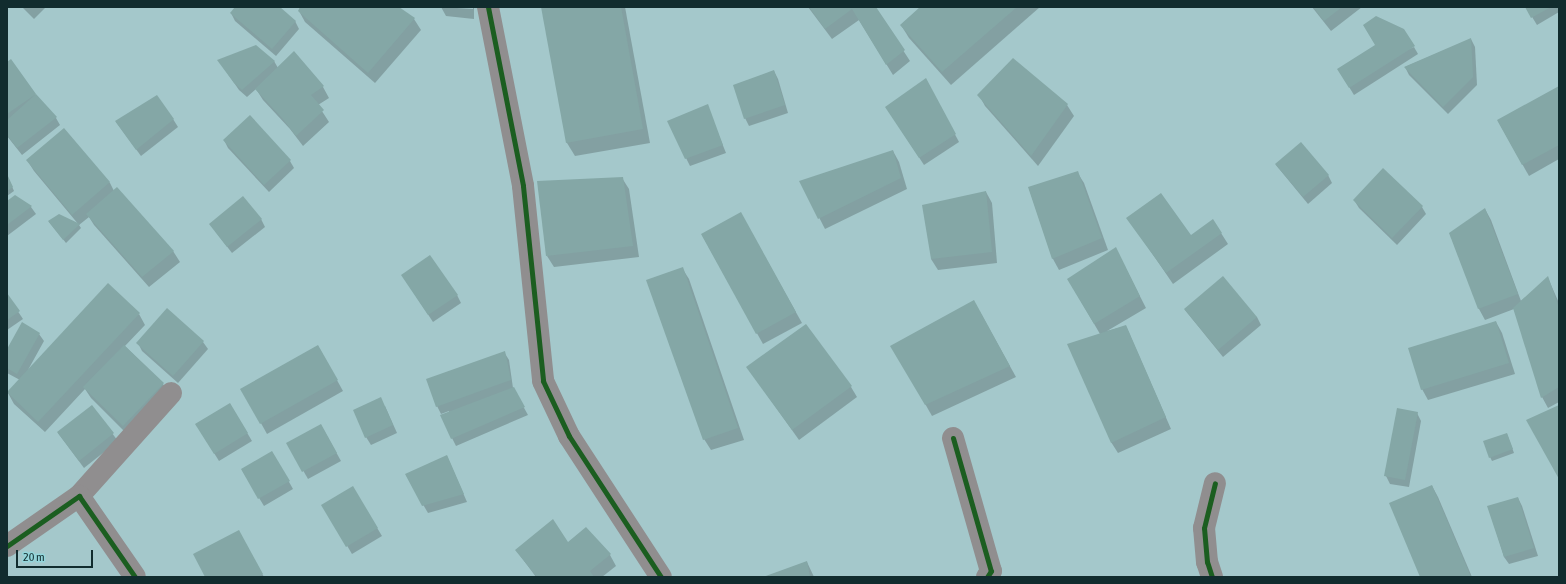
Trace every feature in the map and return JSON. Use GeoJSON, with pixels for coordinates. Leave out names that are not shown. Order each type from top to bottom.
{"type":"FeatureCollection","features":[{"type":"Feature","properties":{"kind":"street"},"geometry":{"type":"LineString","coordinates":[[488,7],[523,186],[543,381],[568,436],[661,577]]}},
{"type":"Feature","properties":{"kind":"street"},"geometry":{"type":"LineString","coordinates":[[7,546],[79,496],[171,393]]}},
{"type":"Feature","properties":{"kind":"street"},"geometry":{"type":"LineString","coordinates":[[954,438],[991,571],[987,577]]}},
{"type":"Feature","properties":{"kind":"street"},"geometry":{"type":"LineString","coordinates":[[1212,577],[1207,562],[1204,528],[1215,483]]}},
{"type":"Feature","properties":{"kind":"street"},"geometry":{"type":"LineString","coordinates":[[79,496],[135,577]]}},
{"type":"Feature","properties":{"kind":"building"},"geometry":{"type":"Polygon","coordinates":[[[235,7],[280,7],[296,21],[272,49],[230,13],[235,7]]]}},
{"type":"Feature","properties":{"kind":"building"},"geometry":{"type":"Polygon","coordinates":[[[300,7],[399,7],[415,18],[368,73],[298,11],[300,7]]]}},
{"type":"Feature","properties":{"kind":"building"},"geometry":{"type":"Polygon","coordinates":[[[541,7],[621,7],[643,129],[566,143],[541,7]]]}},
{"type":"Feature","properties":{"kind":"building"},"geometry":{"type":"Polygon","coordinates":[[[809,7],[876,7],[905,50],[886,65],[852,9],[825,29],[809,7]]]}},
{"type":"Feature","properties":{"kind":"building"},"geometry":{"type":"Polygon","coordinates":[[[920,7],[1017,7],[942,72],[900,25],[920,7]]]}},
{"type":"Feature","properties":{"kind":"building"},"geometry":{"type":"Polygon","coordinates":[[[1313,7],[1342,7],[1324,21],[1313,7]]]}},
{"type":"Feature","properties":{"kind":"building"},"geometry":{"type":"Polygon","coordinates":[[[1525,7],[1551,7],[1531,18],[1525,7]]]}},
{"type":"Feature","properties":{"kind":"building"},"geometry":{"type":"Polygon","coordinates":[[[1376,16],[1404,29],[1415,46],[1349,88],[1337,69],[1375,45],[1363,25],[1376,16]]]}},
{"type":"Feature","properties":{"kind":"building"},"geometry":{"type":"Polygon","coordinates":[[[1471,38],[1473,77],[1443,107],[1404,67],[1471,38]]]}},
{"type":"Feature","properties":{"kind":"building"},"geometry":{"type":"Polygon","coordinates":[[[256,45],[275,61],[242,90],[234,83],[217,60],[256,45]]]}},
{"type":"Feature","properties":{"kind":"building"},"geometry":{"type":"Polygon","coordinates":[[[294,51],[324,86],[311,95],[324,110],[296,136],[282,118],[255,89],[294,51]]]}},
{"type":"Feature","properties":{"kind":"building"},"geometry":{"type":"Polygon","coordinates":[[[1013,58],[1068,104],[1031,156],[977,95],[1013,58]]]}},
{"type":"Feature","properties":{"kind":"building"},"geometry":{"type":"Polygon","coordinates":[[[11,59],[36,94],[7,114],[7,62],[11,59]]]}},
{"type":"Feature","properties":{"kind":"building"},"geometry":{"type":"Polygon","coordinates":[[[774,70],[785,105],[744,119],[733,85],[774,70]]]}},
{"type":"Feature","properties":{"kind":"building"},"geometry":{"type":"Polygon","coordinates":[[[926,78],[956,134],[919,158],[885,107],[926,78]]]}},
{"type":"Feature","properties":{"kind":"building"},"geometry":{"type":"Polygon","coordinates":[[[1559,86],[1559,145],[1522,165],[1497,120],[1559,86]]]}},
{"type":"Feature","properties":{"kind":"building"},"geometry":{"type":"Polygon","coordinates":[[[36,94],[57,117],[17,148],[7,135],[7,120],[36,94]]]}},
{"type":"Feature","properties":{"kind":"building"},"geometry":{"type":"Polygon","coordinates":[[[157,95],[174,119],[136,150],[115,121],[157,95]]]}},
{"type":"Feature","properties":{"kind":"building"},"geometry":{"type":"Polygon","coordinates":[[[708,104],[723,145],[685,159],[667,121],[708,104]]]}},
{"type":"Feature","properties":{"kind":"building"},"geometry":{"type":"Polygon","coordinates":[[[250,115],[291,160],[264,185],[223,140],[250,115]]]}},
{"type":"Feature","properties":{"kind":"building"},"geometry":{"type":"Polygon","coordinates":[[[64,128],[110,182],[72,215],[26,160],[64,128]]]}},
{"type":"Feature","properties":{"kind":"building"},"geometry":{"type":"Polygon","coordinates":[[[1301,142],[1329,175],[1303,197],[1275,164],[1301,142]]]}},
{"type":"Feature","properties":{"kind":"building"},"geometry":{"type":"Polygon","coordinates":[[[893,150],[901,178],[818,219],[799,181],[893,150]]]}},
{"type":"Feature","properties":{"kind":"building"},"geometry":{"type":"Polygon","coordinates":[[[1383,168],[1423,206],[1392,238],[1353,200],[1383,168]]]}},
{"type":"Feature","properties":{"kind":"building"},"geometry":{"type":"Polygon","coordinates":[[[1078,171],[1102,238],[1052,259],[1028,187],[1078,171]]]}},
{"type":"Feature","properties":{"kind":"building"},"geometry":{"type":"Polygon","coordinates":[[[7,174],[13,187],[7,191],[7,174]]]}},
{"type":"Feature","properties":{"kind":"building"},"geometry":{"type":"Polygon","coordinates":[[[623,177],[633,246],[546,256],[537,181],[623,177]]]}},
{"type":"Feature","properties":{"kind":"building"},"geometry":{"type":"Polygon","coordinates":[[[117,187],[174,251],[142,277],[86,214],[117,187]]]}},
{"type":"Feature","properties":{"kind":"building"},"geometry":{"type":"Polygon","coordinates":[[[986,191],[992,252],[931,259],[922,205],[986,191]]]}},
{"type":"Feature","properties":{"kind":"building"},"geometry":{"type":"Polygon","coordinates":[[[1161,193],[1191,235],[1213,219],[1222,233],[1166,273],[1126,218],[1161,193]]]}},
{"type":"Feature","properties":{"kind":"building"},"geometry":{"type":"Polygon","coordinates":[[[15,195],[32,206],[7,225],[7,201],[15,195]]]}},
{"type":"Feature","properties":{"kind":"building"},"geometry":{"type":"Polygon","coordinates":[[[243,196],[262,219],[227,247],[209,224],[243,196]]]}},
{"type":"Feature","properties":{"kind":"building"},"geometry":{"type":"Polygon","coordinates":[[[1485,208],[1518,294],[1478,309],[1449,233],[1485,208]]]}},
{"type":"Feature","properties":{"kind":"building"},"geometry":{"type":"Polygon","coordinates":[[[741,212],[796,312],[756,334],[701,234],[741,212]]]}},
{"type":"Feature","properties":{"kind":"building"},"geometry":{"type":"Polygon","coordinates":[[[59,214],[80,224],[63,240],[48,221],[59,214]]]}},
{"type":"Feature","properties":{"kind":"building"},"geometry":{"type":"Polygon","coordinates":[[[1116,247],[1140,296],[1094,324],[1067,279],[1116,247]]]}},
{"type":"Feature","properties":{"kind":"building"},"geometry":{"type":"Polygon","coordinates":[[[430,255],[458,295],[428,315],[401,275],[430,255]]]}},
{"type":"Feature","properties":{"kind":"building"},"geometry":{"type":"Polygon","coordinates":[[[683,267],[738,428],[703,440],[646,280],[683,267]]]}},
{"type":"Feature","properties":{"kind":"building"},"geometry":{"type":"Polygon","coordinates":[[[1223,276],[1257,317],[1218,350],[1184,309],[1223,276]]]}},
{"type":"Feature","properties":{"kind":"building"},"geometry":{"type":"Polygon","coordinates":[[[1548,276],[1559,308],[1559,387],[1541,398],[1513,308],[1548,276]]]}},
{"type":"Feature","properties":{"kind":"building"},"geometry":{"type":"Polygon","coordinates":[[[108,283],[140,313],[38,422],[7,392],[108,283]]]}},
{"type":"Feature","properties":{"kind":"building"},"geometry":{"type":"Polygon","coordinates":[[[7,293],[20,311],[7,320],[7,293]]]}},
{"type":"Feature","properties":{"kind":"building"},"geometry":{"type":"Polygon","coordinates":[[[974,300],[1010,366],[925,405],[890,346],[974,300]]]}},
{"type":"Feature","properties":{"kind":"building"},"geometry":{"type":"Polygon","coordinates":[[[167,308],[204,341],[173,376],[136,343],[167,308]]]}},
{"type":"Feature","properties":{"kind":"building"},"geometry":{"type":"Polygon","coordinates":[[[1496,321],[1509,363],[1421,390],[1408,348],[1496,321]]]}},
{"type":"Feature","properties":{"kind":"building"},"geometry":{"type":"Polygon","coordinates":[[[22,322],[40,333],[17,374],[7,368],[7,349],[22,322]]]}},
{"type":"Feature","properties":{"kind":"building"},"geometry":{"type":"Polygon","coordinates":[[[806,324],[852,386],[792,430],[746,367],[806,324]]]}},
{"type":"Feature","properties":{"kind":"building"},"geometry":{"type":"Polygon","coordinates":[[[1126,325],[1166,417],[1111,443],[1067,344],[1126,325]]]}},
{"type":"Feature","properties":{"kind":"building"},"geometry":{"type":"Polygon","coordinates":[[[124,345],[164,383],[123,426],[83,387],[124,345]]]}},
{"type":"Feature","properties":{"kind":"building"},"geometry":{"type":"Polygon","coordinates":[[[318,345],[338,380],[260,424],[240,389],[318,345]]]}},
{"type":"Feature","properties":{"kind":"building"},"geometry":{"type":"Polygon","coordinates":[[[505,351],[511,380],[436,407],[426,379],[505,351]]]}},
{"type":"Feature","properties":{"kind":"building"},"geometry":{"type":"Polygon","coordinates":[[[514,387],[525,407],[451,439],[440,415],[514,387]]]}},
{"type":"Feature","properties":{"kind":"building"},"geometry":{"type":"Polygon","coordinates":[[[381,397],[393,425],[365,438],[353,410],[381,397]]]}},
{"type":"Feature","properties":{"kind":"building"},"geometry":{"type":"Polygon","coordinates":[[[230,403],[248,433],[214,454],[195,424],[230,403]]]}},
{"type":"Feature","properties":{"kind":"building"},"geometry":{"type":"Polygon","coordinates":[[[92,405],[114,433],[79,461],[57,432],[92,405]]]}},
{"type":"Feature","properties":{"kind":"building"},"geometry":{"type":"Polygon","coordinates":[[[1559,405],[1559,479],[1526,420],[1559,405]]]}},
{"type":"Feature","properties":{"kind":"building"},"geometry":{"type":"Polygon","coordinates":[[[1397,408],[1418,412],[1405,480],[1384,476],[1397,408]]]}},
{"type":"Feature","properties":{"kind":"building"},"geometry":{"type":"Polygon","coordinates":[[[321,424],[337,453],[302,472],[286,443],[321,424]]]}},
{"type":"Feature","properties":{"kind":"building"},"geometry":{"type":"Polygon","coordinates":[[[1507,433],[1513,449],[1489,458],[1483,441],[1507,433]]]}},
{"type":"Feature","properties":{"kind":"building"},"geometry":{"type":"Polygon","coordinates":[[[272,451],[290,481],[258,499],[241,469],[272,451]]]}},
{"type":"Feature","properties":{"kind":"building"},"geometry":{"type":"Polygon","coordinates":[[[447,455],[464,494],[422,506],[405,474],[447,455]]]}},
{"type":"Feature","properties":{"kind":"building"},"geometry":{"type":"Polygon","coordinates":[[[1432,485],[1471,577],[1420,577],[1389,503],[1432,485]]]}},
{"type":"Feature","properties":{"kind":"building"},"geometry":{"type":"Polygon","coordinates":[[[353,486],[378,528],[346,547],[321,505],[353,486]]]}},
{"type":"Feature","properties":{"kind":"building"},"geometry":{"type":"Polygon","coordinates":[[[1518,497],[1534,548],[1504,557],[1487,506],[1518,497]]]}},
{"type":"Feature","properties":{"kind":"building"},"geometry":{"type":"Polygon","coordinates":[[[553,519],[568,542],[586,527],[611,554],[590,571],[594,577],[537,577],[515,550],[553,519]]]}},
{"type":"Feature","properties":{"kind":"building"},"geometry":{"type":"Polygon","coordinates":[[[239,530],[263,574],[257,577],[205,577],[193,554],[239,530]]]}},
{"type":"Feature","properties":{"kind":"building"},"geometry":{"type":"Polygon","coordinates":[[[807,561],[810,577],[763,577],[807,561]]]}},
{"type":"Feature","properties":{"kind":"cycle path"},"geometry":{"type":"LineString","coordinates":[[488,7],[523,186],[543,381],[569,436],[661,577]]}},
{"type":"Feature","properties":{"kind":"cycle path"},"geometry":{"type":"LineString","coordinates":[[953,438],[991,571],[987,577]]}},
{"type":"Feature","properties":{"kind":"cycle path"},"geometry":{"type":"LineString","coordinates":[[1212,577],[1207,562],[1204,528],[1215,483]]}},
{"type":"Feature","properties":{"kind":"cycle path"},"geometry":{"type":"LineString","coordinates":[[7,546],[79,496],[135,577]]}}]}
